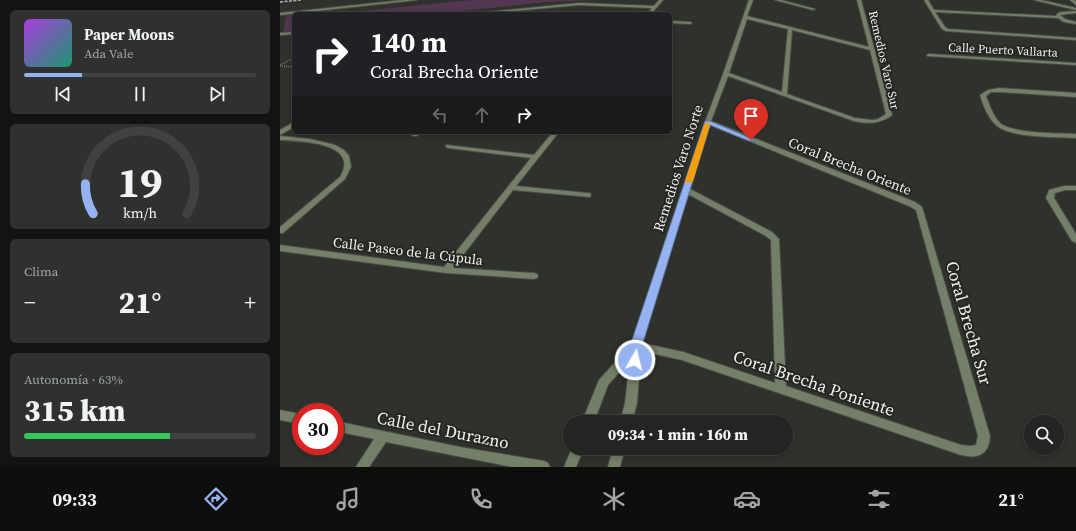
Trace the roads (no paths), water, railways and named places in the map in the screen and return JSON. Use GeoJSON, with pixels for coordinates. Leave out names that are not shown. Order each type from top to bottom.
{"type":"FeatureCollection","features":[{"type":"Feature","properties":{"kind":"street"},"geometry":{"type":"LineString","coordinates":[[299,12],[416,0]]}},
{"type":"Feature","properties":{"kind":"street"},"geometry":{"type":"LineString","coordinates":[[651,12],[661,0]]}},
{"type":"Feature","properties":{"kind":"street","name":"Remedios Varo Norte"},"geometry":{"type":"LineString","coordinates":[[628,415],[632,403],[636,346],[708,122],[726,74],[750,0]]}},
{"type":"Feature","properties":{"kind":"street"},"geometry":{"type":"LineString","coordinates":[[777,0],[814,9]]}},
{"type":"Feature","properties":{"kind":"street","name":"Remedios Varo Sur"},"geometry":{"type":"LineString","coordinates":[[784,94],[866,122],[881,121],[889,115],[859,0]]}},
{"type":"Feature","properties":{"kind":"street"},"geometry":{"type":"LineString","coordinates":[[926,0],[934,11],[942,28],[961,32],[1076,39]]}},
{"type":"Feature","properties":{"kind":"street"},"geometry":{"type":"LineString","coordinates":[[1036,0],[1076,11]]}},
{"type":"Feature","properties":{"kind":"street"},"geometry":{"type":"LineString","coordinates":[[1072,0],[1076,4]]}},
{"type":"Feature","properties":{"kind":"street"},"geometry":{"type":"LineString","coordinates":[[489,12],[549,6],[592,4],[654,8]]}},
{"type":"Feature","properties":{"kind":"street"},"geometry":{"type":"LineString","coordinates":[[549,6],[555,11]]}},
{"type":"Feature","properties":{"kind":"street"},"geometry":{"type":"LineString","coordinates":[[934,11],[1060,17],[1076,23]]}},
{"type":"Feature","properties":{"kind":"street"},"geometry":{"type":"LineString","coordinates":[[1060,17],[1058,15],[1061,13],[1076,11]]}},
{"type":"Feature","properties":{"kind":"street"},"geometry":{"type":"LineString","coordinates":[[280,14],[292,13]]}},
{"type":"Feature","properties":{"kind":"street"},"geometry":{"type":"LineString","coordinates":[[745,17],[872,50]]}},
{"type":"Feature","properties":{"kind":"street"},"geometry":{"type":"LineString","coordinates":[[672,22],[690,23]]}},
{"type":"Feature","properties":{"kind":"street"},"geometry":{"type":"LineString","coordinates":[[726,74],[784,94],[790,28]]}},
{"type":"Feature","properties":{"kind":"street"},"geometry":{"type":"LineString","coordinates":[[280,34],[292,33]]}},
{"type":"Feature","properties":{"kind":"street","name":"Calle Puerto Vallarta"},"geometry":{"type":"LineString","coordinates":[[930,55],[1076,64]]}},
{"type":"Feature","properties":{"kind":"street"},"geometry":{"type":"LineString","coordinates":[[1076,95],[999,90],[990,91],[983,95],[998,125],[1011,130],[1028,133],[1076,136]]}},
{"type":"Feature","properties":{"kind":"street","name":"Coral Brecha Oriente"},"geometry":{"type":"LineString","coordinates":[[708,122],[916,206]]}},
{"type":"Feature","properties":{"kind":"street"},"geometry":{"type":"LineString","coordinates":[[280,133],[292,125]]}},
{"type":"Feature","properties":{"kind":"street"},"geometry":{"type":"LineString","coordinates":[[446,270],[554,134]]}},
{"type":"Feature","properties":{"kind":"street"},"geometry":{"type":"LineString","coordinates":[[280,138],[319,142],[336,147],[345,153],[348,160],[348,168],[343,178],[280,232]]}},
{"type":"Feature","properties":{"kind":"street"},"geometry":{"type":"LineString","coordinates":[[448,146],[536,157]]}},
{"type":"Feature","properties":{"kind":"street"},"geometry":{"type":"LineString","coordinates":[[512,188],[587,195]]}},
{"type":"Feature","properties":{"kind":"street"},"geometry":{"type":"LineString","coordinates":[[1073,188],[1055,190],[1052,192],[1050,198],[1076,241]]}},
{"type":"Feature","properties":{"kind":"street"},"geometry":{"type":"LineString","coordinates":[[686,190],[769,234],[775,239],[781,389]]}},
{"type":"Feature","properties":{"kind":"street","name":"Coral Brecha Sur"},"geometry":{"type":"LineString","coordinates":[[916,206],[920,211],[984,436],[984,444],[980,450]]}},
{"type":"Feature","properties":{"kind":"street","name":"Calle Paseo de la Cúpula"},"geometry":{"type":"LineString","coordinates":[[280,248],[446,270],[534,276]]}},
{"type":"Feature","properties":{"kind":"street","name":"Remedios Varo Norte"},"geometry":{"type":"LineString","coordinates":[[591,415],[603,383],[636,346]]}},
{"type":"Feature","properties":{"kind":"street","name":"Coral Brecha Poniente"},"geometry":{"type":"LineString","coordinates":[[636,346],[683,356],[961,450],[971,452],[980,450]]}},
{"type":"Feature","properties":{"kind":"street"},"geometry":{"type":"LineString","coordinates":[[280,415],[292,418]]}},
{"type":"Feature","properties":{"kind":"street","name":"Calle del Durazno"},"geometry":{"type":"LineString","coordinates":[[344,428],[544,467]]}},
{"type":"Feature","properties":{"kind":"street"},"geometry":{"type":"LineString","coordinates":[[362,467],[383,436]]}},
{"type":"Feature","properties":{"kind":"street"},"geometry":{"type":"LineString","coordinates":[[570,467],[575,455]]}},
{"type":"Feature","properties":{"kind":"street"},"geometry":{"type":"LineString","coordinates":[[614,467],[617,455]]}},
{"type":"Feature","properties":{"kind":"railway"},"geometry":{"type":"LineString","coordinates":[[280,2],[301,0]]}}]}
